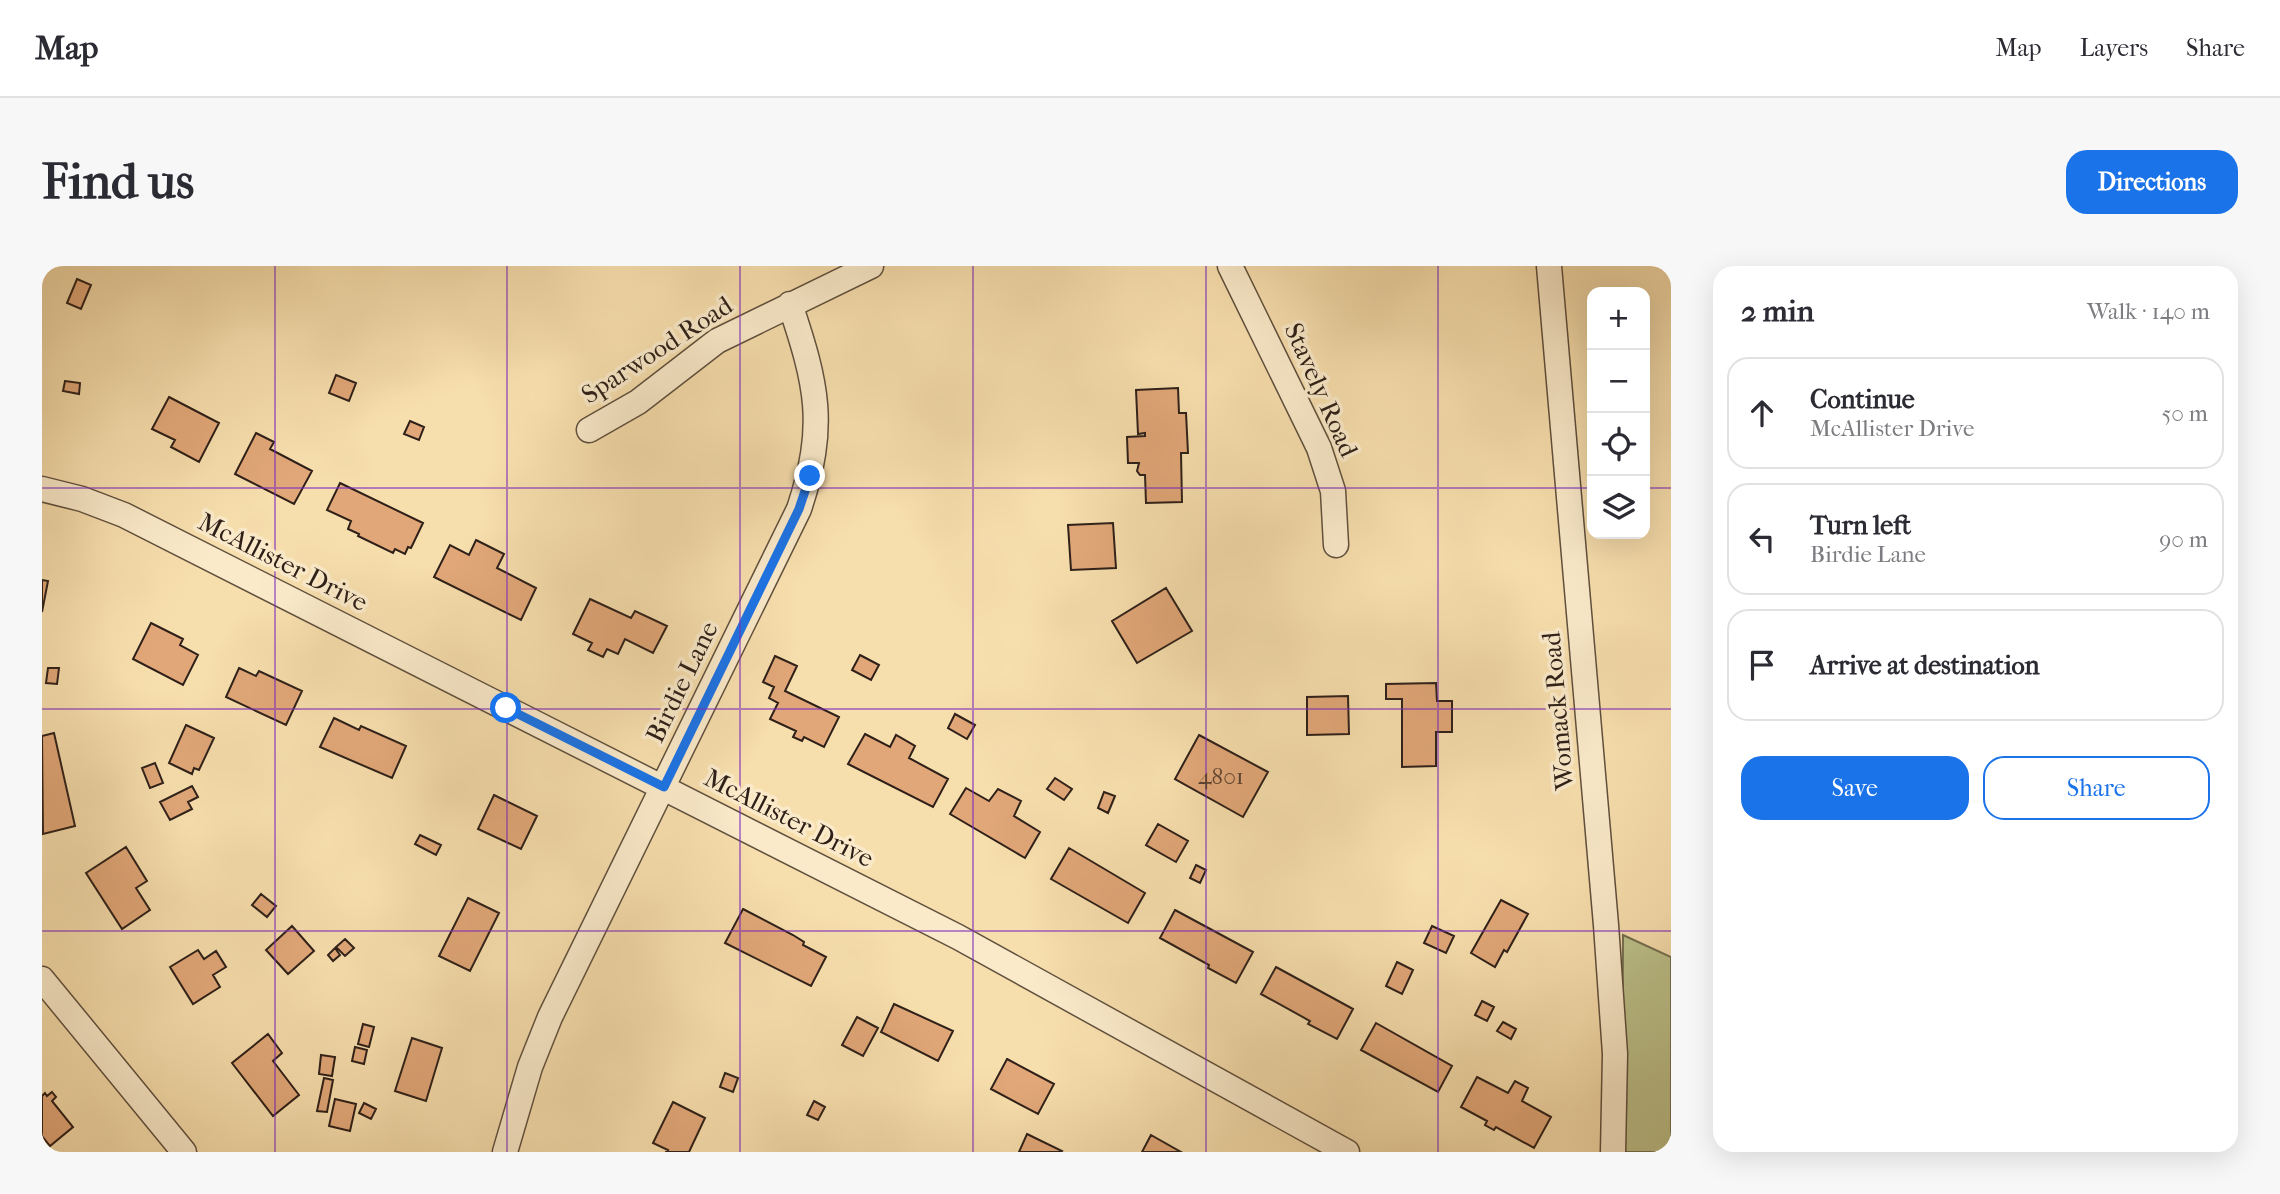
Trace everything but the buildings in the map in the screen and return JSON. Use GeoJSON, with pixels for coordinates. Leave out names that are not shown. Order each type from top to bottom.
{"type":"FeatureCollection","features":[{"type":"Feature","properties":{"kind":"street","name":"Sparwood Road"},"geometry":{"type":"LineString","coordinates":[[589,430],[638,402],[717,341],[871,266]]}},
{"type":"Feature","properties":{"kind":"street","name":"Stavely Road"},"geometry":{"type":"LineString","coordinates":[[1230,266],[1319,448],[1333,491],[1336,545]]}},
{"type":"Feature","properties":{"kind":"street","name":"Womack Road"},"geometry":{"type":"LineString","coordinates":[[1549,266],[1606,925],[1615,1054],[1613,1152]]}},
{"type":"Feature","properties":{"kind":"street","name":"Birdie Lane"},"geometry":{"type":"LineString","coordinates":[[505,1152],[530,1067],[550,1017],[799,509],[810,476],[815,445],[815,388],[810,362],[790,304]]}},
{"type":"Feature","properties":{"kind":"street","name":"McAllister Drive"},"geometry":{"type":"LineString","coordinates":[[42,488],[124,515],[664,787],[958,937],[1346,1152]]}},
{"type":"Feature","properties":{"kind":"street"},"geometry":{"type":"LineString","coordinates":[[42,979],[184,1152]]}},
{"type":"Feature","properties":{"kind":"green space"},"geometry":{"type":"Polygon","coordinates":[[[1623,935],[1671,957],[1671,1152],[1622,1152],[1623,935]]]}},
{"type":"Feature","properties":{"kind":"route"},"geometry":{"type":"LineString","coordinates":[[506,708],[664,787],[799,509],[810,476]]}}]}
